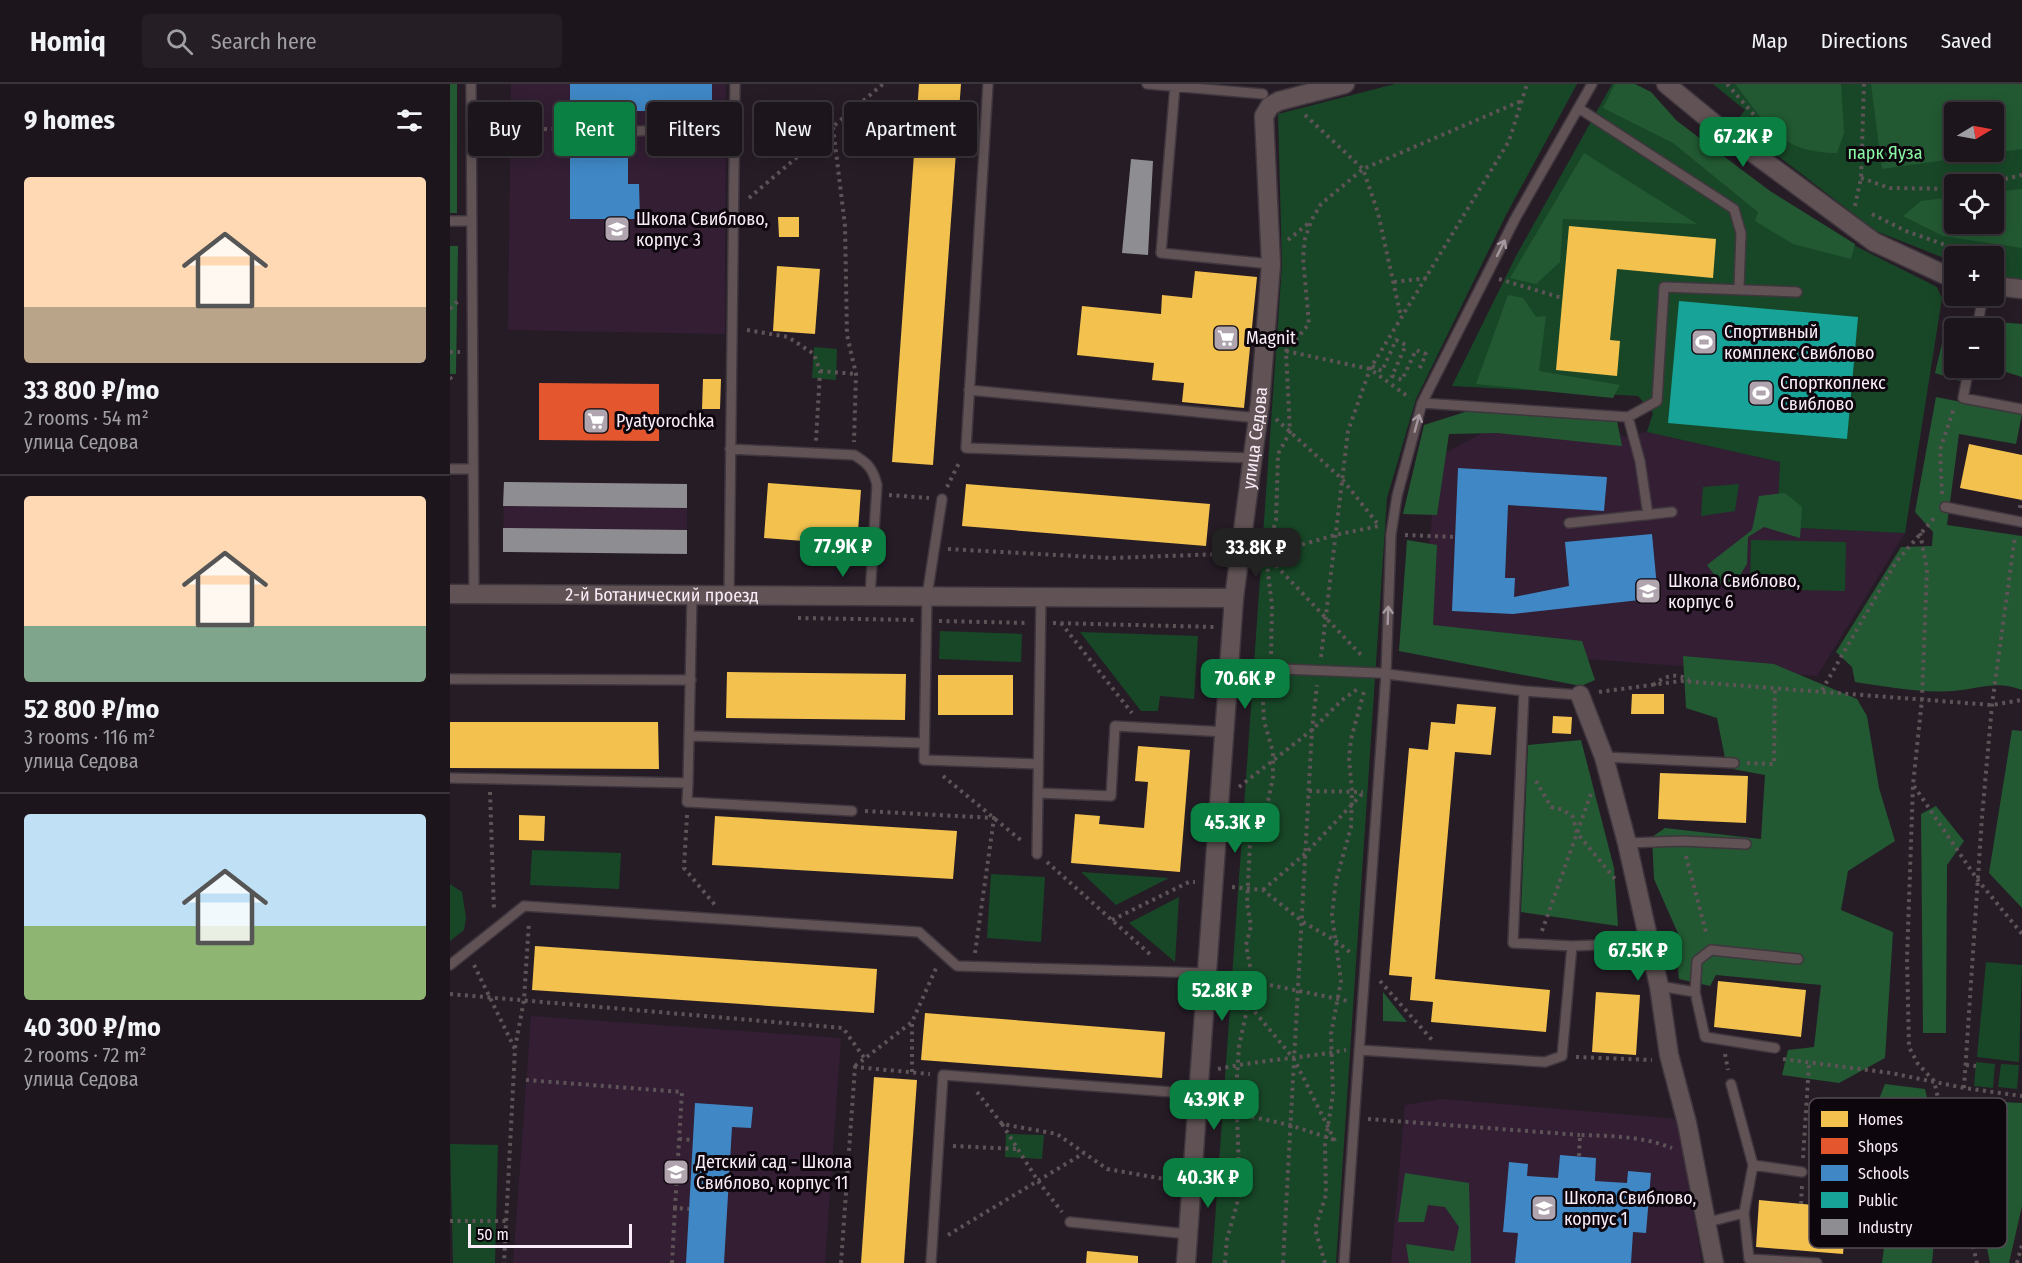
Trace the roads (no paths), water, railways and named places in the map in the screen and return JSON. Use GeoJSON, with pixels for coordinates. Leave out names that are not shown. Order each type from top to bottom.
{"type":"FeatureCollection","features":[{"type":"Feature","properties":{"kind":"street"},"geometry":{"type":"LineString","coordinates":[[1265,100],[1279,100],[1345,84]]}},
{"type":"Feature","properties":{"kind":"street"},"geometry":{"type":"LineString","coordinates":[[1666,84],[1722,130],[1874,242],[1944,274]]}},
{"type":"Feature","properties":{"kind":"street","name":"улица Седова"},"geometry":{"type":"LineString","coordinates":[[1186,1263],[1199,1094],[1216,975],[1234,598],[1253,458],[1266,418],[1271,264],[1265,100]]}},
{"type":"Feature","properties":{"kind":"street"},"geometry":{"type":"LineString","coordinates":[[2004,287],[2022,289]]}},
{"type":"Feature","properties":{"kind":"street","name":"2-й Ботанический проезд"},"geometry":{"type":"LineString","coordinates":[[450,594],[1234,598]]}},
{"type":"Feature","properties":{"kind":"street"},"geometry":{"type":"LineString","coordinates":[[1580,695],[1604,757],[1627,843],[1647,942],[1659,986],[1669,1055],[1708,1222],[1714,1263]]}},
{"type":"Feature","properties":{"kind":"lane"},"geometry":{"type":"LineString","coordinates":[[471,84],[474,594]]}},
{"type":"Feature","properties":{"kind":"lane"},"geometry":{"type":"LineString","coordinates":[[734,102],[735,84]]}},
{"type":"Feature","properties":{"kind":"lane"},"geometry":{"type":"LineString","coordinates":[[988,84],[966,448],[1253,458]]}},
{"type":"Feature","properties":{"kind":"lane"},"geometry":{"type":"LineString","coordinates":[[1147,84],[1265,100]]}},
{"type":"Feature","properties":{"kind":"lane"},"geometry":{"type":"LineString","coordinates":[[1344,1263],[1377,791],[1391,534],[1397,496],[1422,403],[1515,219],[1580,109],[1592,84]]}},
{"type":"Feature","properties":{"kind":"lane"},"geometry":{"type":"LineString","coordinates":[[1175,86],[1161,253],[1271,264]]}},
{"type":"Feature","properties":{"kind":"lane"},"geometry":{"type":"LineString","coordinates":[[1580,109],[1734,209],[1741,233],[1739,288]]}},
{"type":"Feature","properties":{"kind":"lane"},"geometry":{"type":"LineString","coordinates":[[637,131],[647,131]]}},
{"type":"Feature","properties":{"kind":"lane"},"geometry":{"type":"LineString","coordinates":[[729,596],[733,156]]}},
{"type":"Feature","properties":{"kind":"lane"},"geometry":{"type":"LineString","coordinates":[[450,221],[472,221]]}},
{"type":"Feature","properties":{"kind":"lane"},"geometry":{"type":"LineString","coordinates":[[1422,403],[1628,417],[1657,401],[1664,287],[1739,288],[1797,292]]}},
{"type":"Feature","properties":{"kind":"lane"},"geometry":{"type":"LineString","coordinates":[[1967,378],[1963,398],[2022,409]]}},
{"type":"Feature","properties":{"kind":"lane"},"geometry":{"type":"LineString","coordinates":[[969,390],[1266,418]]}},
{"type":"Feature","properties":{"kind":"lane"},"geometry":{"type":"LineString","coordinates":[[1628,417],[1640,461],[1648,515]]}},
{"type":"Feature","properties":{"kind":"lane"},"geometry":{"type":"LineString","coordinates":[[730,449],[854,455],[867,462],[874,472],[876,494],[870,596]]}},
{"type":"Feature","properties":{"kind":"lane"},"geometry":{"type":"LineString","coordinates":[[450,469],[473,469]]}},
{"type":"Feature","properties":{"kind":"lane"},"geometry":{"type":"LineString","coordinates":[[942,499],[927,596],[924,760],[1038,764]]}},
{"type":"Feature","properties":{"kind":"lane"},"geometry":{"type":"LineString","coordinates":[[1945,507],[2020,522]]}},
{"type":"Feature","properties":{"kind":"lane"},"geometry":{"type":"LineString","coordinates":[[1569,523],[1672,512]]}},
{"type":"Feature","properties":{"kind":"lane"},"geometry":{"type":"LineString","coordinates":[[692,595],[691,736],[687,802],[852,811]]}},
{"type":"Feature","properties":{"kind":"lane"},"geometry":{"type":"LineString","coordinates":[[1037,854],[1041,596]]}},
{"type":"Feature","properties":{"kind":"lane"},"geometry":{"type":"LineString","coordinates":[[1230,667],[1382,673],[1524,691],[1580,695]]}},
{"type":"Feature","properties":{"kind":"lane"},"geometry":{"type":"LineString","coordinates":[[450,679],[691,680]]}},
{"type":"Feature","properties":{"kind":"lane"},"geometry":{"type":"LineString","coordinates":[[1524,691],[1514,943],[1572,946],[1647,942]]}},
{"type":"Feature","properties":{"kind":"lane"},"geometry":{"type":"LineString","coordinates":[[1038,793],[1111,796],[1115,726],[1226,732]]}},
{"type":"Feature","properties":{"kind":"lane"},"geometry":{"type":"LineString","coordinates":[[691,736],[924,743]]}},
{"type":"Feature","properties":{"kind":"lane"},"geometry":{"type":"LineString","coordinates":[[1604,757],[1734,763]]}},
{"type":"Feature","properties":{"kind":"lane"},"geometry":{"type":"LineString","coordinates":[[450,778],[688,783]]}},
{"type":"Feature","properties":{"kind":"lane"},"geometry":{"type":"LineString","coordinates":[[1627,843],[1682,841],[1746,844]]}},
{"type":"Feature","properties":{"kind":"lane"},"geometry":{"type":"LineString","coordinates":[[450,965],[524,906],[530,906],[919,932],[957,966],[1216,975]]}},
{"type":"Feature","properties":{"kind":"lane"},"geometry":{"type":"LineString","coordinates":[[1359,1050],[1545,1062],[1562,1056],[1572,946]]}},
{"type":"Feature","properties":{"kind":"lane"},"geometry":{"type":"LineString","coordinates":[[1776,1053],[1705,1037],[1695,992],[1697,961],[1711,950],[1798,959]]}},
{"type":"Feature","properties":{"kind":"lane"},"geometry":{"type":"LineString","coordinates":[[1659,986],[1695,992]]}},
{"type":"Feature","properties":{"kind":"lane"},"geometry":{"type":"LineString","coordinates":[[931,1263],[943,1075],[1199,1094]]}},
{"type":"Feature","properties":{"kind":"lane"},"geometry":{"type":"LineString","coordinates":[[1731,1084],[1753,1164],[1744,1213],[1749,1259],[1816,1263]]}},
{"type":"Feature","properties":{"kind":"lane"},"geometry":{"type":"LineString","coordinates":[[1753,1164],[1802,1172]]}},
{"type":"Feature","properties":{"kind":"lane"},"geometry":{"type":"LineString","coordinates":[[1708,1222],[1744,1213]]}},
{"type":"Feature","properties":{"kind":"lane"},"geometry":{"type":"LineString","coordinates":[[1070,1222],[1188,1234]]}},
{"type":"Feature","properties":{"kind":"place","name":"Школа Свиблово, корпус 3"},"geometry":{"type":"Point","coordinates":[617,229]}},
{"type":"Feature","properties":{"kind":"place","name":"Magnit"},"geometry":{"type":"Point","coordinates":[1226,338]}},
{"type":"Feature","properties":{"kind":"place","name":"Спортивный комплекс Свиблово"},"geometry":{"type":"Point","coordinates":[1704,342]}},
{"type":"Feature","properties":{"kind":"place","name":"Спорткоплекс Свиблово"},"geometry":{"type":"Point","coordinates":[1761,393]}},
{"type":"Feature","properties":{"kind":"place","name":"Pyatyorochka"},"geometry":{"type":"Point","coordinates":[596,421]}},
{"type":"Feature","properties":{"kind":"place","name":"Школа Свиблово, корпус 6"},"geometry":{"type":"Point","coordinates":[1648,591]}},
{"type":"Feature","properties":{"kind":"place","name":"Детский сад - Школа Свиблово, корпус 11"},"geometry":{"type":"Point","coordinates":[676,1172]}},
{"type":"Feature","properties":{"kind":"place","name":"Школа Свиблово, корпус 1"},"geometry":{"type":"Point","coordinates":[1544,1208]}},
{"type":"Feature","properties":{"kind":"park label","name":"парк Яуза"},"geometry":{"type":"Point","coordinates":[1885,153]}}]}
